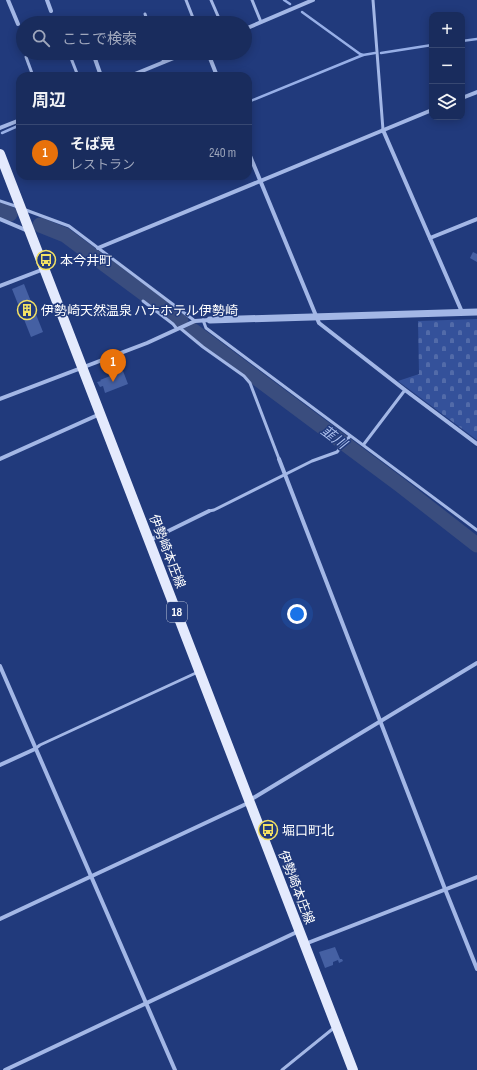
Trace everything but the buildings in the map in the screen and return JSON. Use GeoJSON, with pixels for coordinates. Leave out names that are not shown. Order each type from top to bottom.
{"type":"FeatureCollection","features":[{"type":"Feature","properties":{"kind":"main road","name":"伊勢崎本庄線"},"geometry":{"type":"LineString","coordinates":[[0,154],[354,1070]]}},
{"type":"Feature","properties":{"kind":"street"},"geometry":{"type":"LineString","coordinates":[[8,0],[16,19]]}},
{"type":"Feature","properties":{"kind":"street"},"geometry":{"type":"LineString","coordinates":[[46,0],[51,11]]}},
{"type":"Feature","properties":{"kind":"street"},"geometry":{"type":"LineString","coordinates":[[252,25],[313,0]]}},
{"type":"Feature","properties":{"kind":"street"},"geometry":{"type":"LineString","coordinates":[[95,60],[100,72]]}},
{"type":"Feature","properties":{"kind":"street"},"geometry":{"type":"LineString","coordinates":[[140,72],[169,60]]}},
{"type":"Feature","properties":{"kind":"street"},"geometry":{"type":"LineString","coordinates":[[211,60],[215,72]]}},
{"type":"Feature","properties":{"kind":"street"},"geometry":{"type":"LineString","coordinates":[[465,97],[477,92]]}},
{"type":"Feature","properties":{"kind":"street"},"geometry":{"type":"LineString","coordinates":[[98,248],[429,111]]}},
{"type":"Feature","properties":{"kind":"street"},"geometry":{"type":"LineString","coordinates":[[0,128],[16,122]]}},
{"type":"Feature","properties":{"kind":"street"},"geometry":{"type":"LineString","coordinates":[[383,130],[462,312]]}},
{"type":"Feature","properties":{"kind":"street"},"geometry":{"type":"LineString","coordinates":[[252,161],[319,323],[477,444]]}},
{"type":"Feature","properties":{"kind":"street"},"geometry":{"type":"LineString","coordinates":[[0,219],[30,232]]}},
{"type":"Feature","properties":{"kind":"street"},"geometry":{"type":"LineString","coordinates":[[430,238],[477,219]]}},
{"type":"Feature","properties":{"kind":"street"},"geometry":{"type":"LineString","coordinates":[[0,286],[44,269]]}},
{"type":"Feature","properties":{"kind":"street"},"geometry":{"type":"LineString","coordinates":[[0,399],[147,343],[195,321],[477,312]]}},
{"type":"Feature","properties":{"kind":"street"},"geometry":{"type":"LineString","coordinates":[[0,459],[100,413]]}},
{"type":"Feature","properties":{"kind":"street"},"geometry":{"type":"LineString","coordinates":[[279,459],[477,970]]}},
{"type":"Feature","properties":{"kind":"street"},"geometry":{"type":"LineString","coordinates":[[150,540],[209,511]]}},
{"type":"Feature","properties":{"kind":"street"},"geometry":{"type":"LineString","coordinates":[[0,919],[246,804],[250,800],[477,663]]}},
{"type":"Feature","properties":{"kind":"street"},"geometry":{"type":"LineString","coordinates":[[0,666],[175,1070]]}},
{"type":"Feature","properties":{"kind":"street"},"geometry":{"type":"LineString","coordinates":[[0,765],[35,749]]}},
{"type":"Feature","properties":{"kind":"street"},"geometry":{"type":"LineString","coordinates":[[305,944],[477,877]]}},
{"type":"Feature","properties":{"kind":"street"},"geometry":{"type":"LineString","coordinates":[[5,1070],[300,931]]}},
{"type":"Feature","properties":{"kind":"lane"},"geometry":{"type":"LineString","coordinates":[[186,0],[192,16]]}},
{"type":"Feature","properties":{"kind":"lane"},"geometry":{"type":"LineString","coordinates":[[212,0],[218,16]]}},
{"type":"Feature","properties":{"kind":"lane"},"geometry":{"type":"LineString","coordinates":[[252,0],[261,22]]}},
{"type":"Feature","properties":{"kind":"lane"},"geometry":{"type":"LineString","coordinates":[[373,0],[383,130]]}},
{"type":"Feature","properties":{"kind":"lane"},"geometry":{"type":"LineString","coordinates":[[27,60],[32,72]]}},
{"type":"Feature","properties":{"kind":"lane"},"geometry":{"type":"LineString","coordinates":[[72,60],[76,72]]}},
{"type":"Feature","properties":{"kind":"lane"},"geometry":{"type":"LineString","coordinates":[[0,201],[69,226],[195,321]]}},
{"type":"Feature","properties":{"kind":"lane"},"geometry":{"type":"LineString","coordinates":[[143,301],[244,376],[250,383],[279,459]]}},
{"type":"Feature","properties":{"kind":"lane"},"geometry":{"type":"LineString","coordinates":[[206,320],[206,328],[349,436],[364,444],[477,530]]}},
{"type":"Feature","properties":{"kind":"lane"},"geometry":{"type":"LineString","coordinates":[[364,444],[405,390]]}},
{"type":"Feature","properties":{"kind":"lane"},"geometry":{"type":"LineString","coordinates":[[209,511],[214,510],[312,461],[337,452],[349,436]]}},
{"type":"Feature","properties":{"kind":"lane"},"geometry":{"type":"LineString","coordinates":[[35,749],[40,745],[200,671]]}},
{"type":"Feature","properties":{"kind":"lane"},"geometry":{"type":"LineString","coordinates":[[282,1070],[336,1026]]}},
{"type":"Feature","properties":{"kind":"green space"},"geometry":{"type":"Polygon","coordinates":[[[477,319],[477,440],[398,381],[419,374],[418,321],[477,319]]]}},
{"type":"Feature","properties":{"kind":"waterway"},"geometry":{"type":"LineString","coordinates":[[284,0],[290,4]]}},
{"type":"Feature","properties":{"kind":"waterway"},"geometry":{"type":"LineString","coordinates":[[302,12],[360,54],[375,53]]}},
{"type":"Feature","properties":{"kind":"waterway"},"geometry":{"type":"LineString","coordinates":[[465,41],[477,39]]}},
{"type":"Feature","properties":{"kind":"waterway"},"geometry":{"type":"LineString","coordinates":[[381,53],[429,45]]}},
{"type":"Feature","properties":{"kind":"waterway"},"geometry":{"type":"LineString","coordinates":[[252,100],[363,55]]}},
{"type":"Feature","properties":{"kind":"waterway"},"geometry":{"type":"LineString","coordinates":[[2,133],[16,127]]}},
{"type":"Feature","properties":{"kind":"waterway","name":"韮川"},"geometry":{"type":"LineString","coordinates":[[0,210],[10,214]]}},
{"type":"Feature","properties":{"kind":"waterway","name":"韮川"},"geometry":{"type":"LineString","coordinates":[[40,225],[65,235],[181,321]]}},
{"type":"Feature","properties":{"kind":"waterway","name":"韮川"},"geometry":{"type":"LineString","coordinates":[[191,329],[400,485],[477,545]]}},
{"type":"Feature","properties":{"kind":"place","name":"本今井町"},"geometry":{"type":"Point","coordinates":[46,260]}},
{"type":"Feature","properties":{"kind":"place","name":"伊勢崎天然温泉 ハナホテル伊勢崎"},"geometry":{"type":"Point","coordinates":[27,310]}},
{"type":"Feature","properties":{"kind":"place","name":"そば晃"},"geometry":{"type":"Point","coordinates":[113,382]}},
{"type":"Feature","properties":{"kind":"place","name":"堀口町北"},"geometry":{"type":"Point","coordinates":[268,830]}}]}
